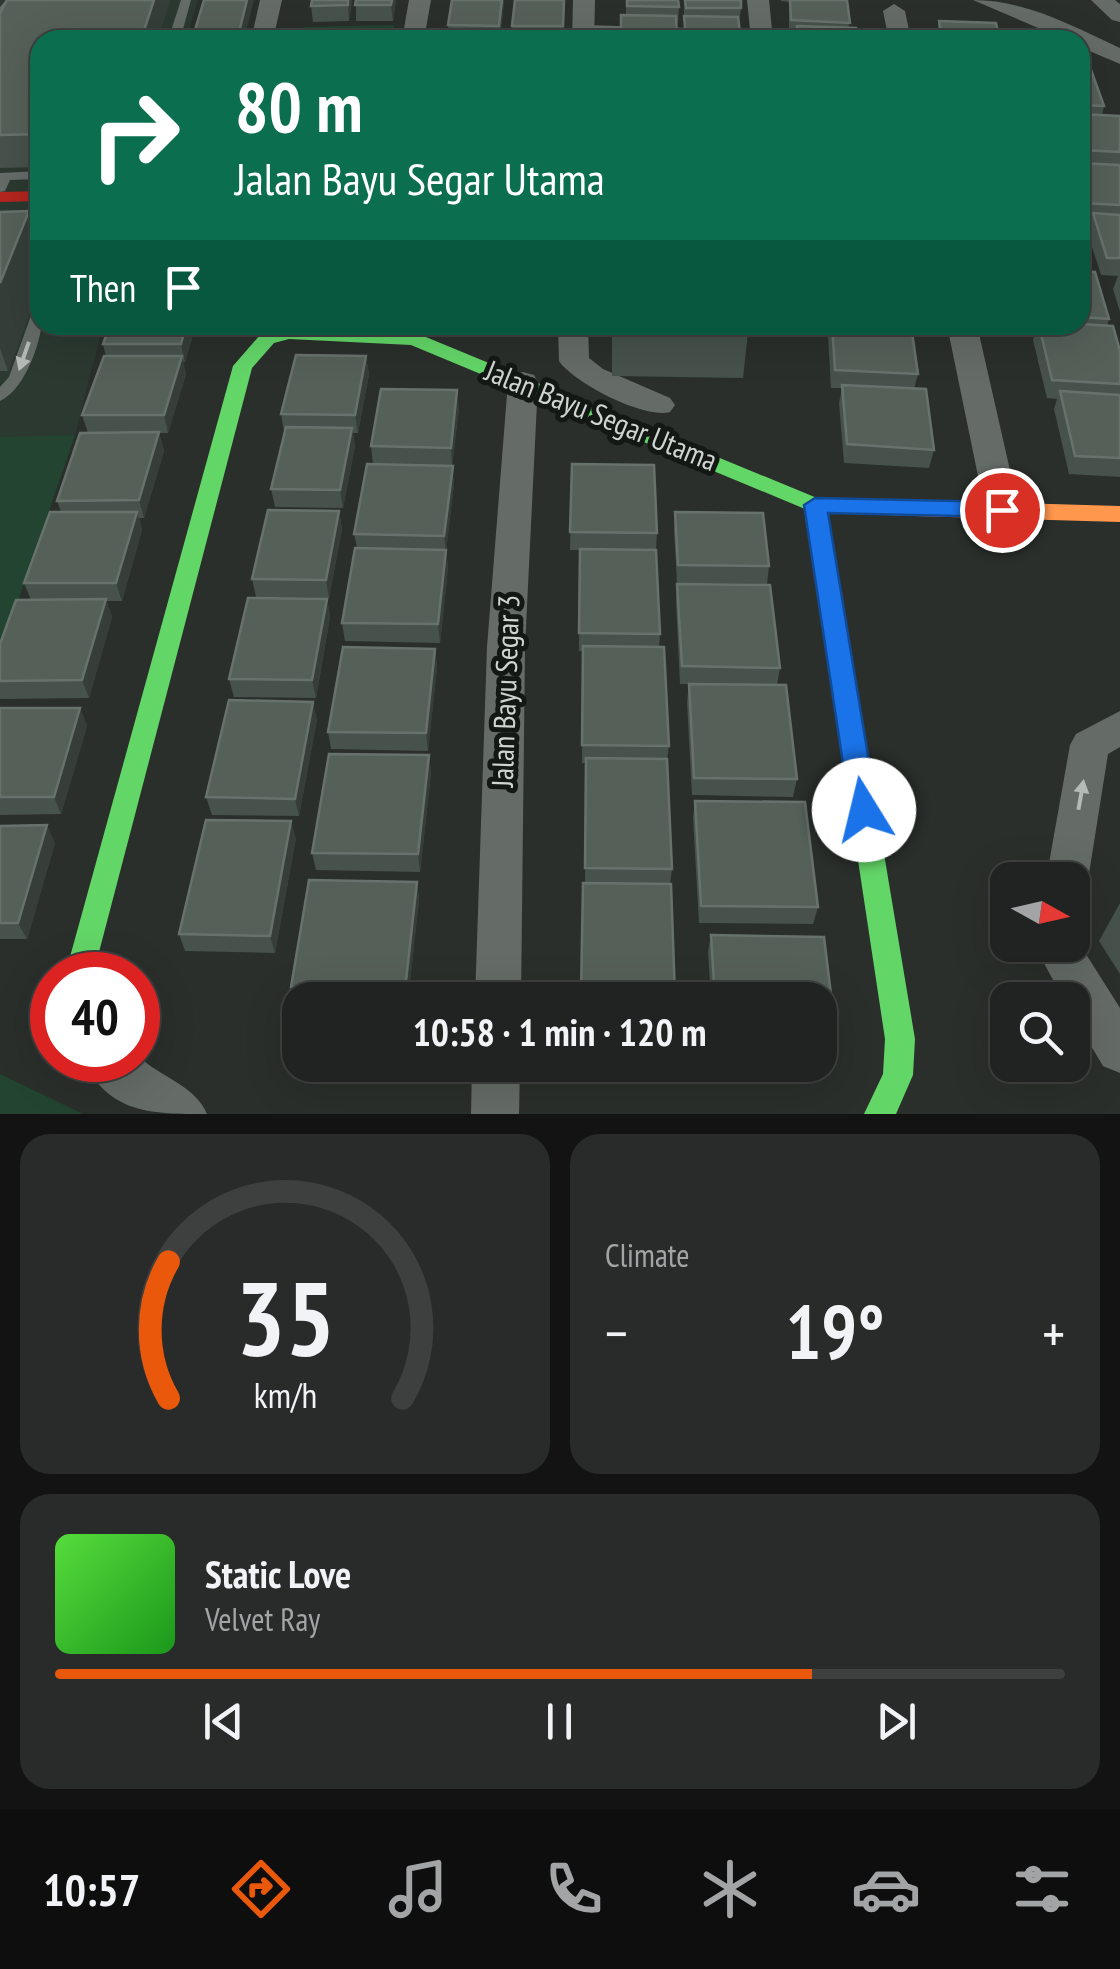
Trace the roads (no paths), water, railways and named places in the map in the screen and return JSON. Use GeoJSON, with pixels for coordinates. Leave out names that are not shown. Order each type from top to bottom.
{"type":"FeatureCollection","features":[{"type":"Feature","properties":{"kind":"street"},"geometry":{"type":"LineString","coordinates":[[264,30],[271,0]]}},
{"type":"Feature","properties":{"kind":"street"},"geometry":{"type":"LineString","coordinates":[[416,30],[420,0]]}},
{"type":"Feature","properties":{"kind":"street"},"geometry":{"type":"LineString","coordinates":[[584,0],[584,30]]}},
{"type":"Feature","properties":{"kind":"street"},"geometry":{"type":"LineString","coordinates":[[758,0],[761,30]]}},
{"type":"Feature","properties":{"kind":"street"},"geometry":{"type":"LineString","coordinates":[[986,0],[1065,30]]}},
{"type":"Feature","properties":{"kind":"street"},"geometry":{"type":"LineString","coordinates":[[1102,0],[1120,15]]}},
{"type":"Feature","properties":{"kind":"street"},"geometry":{"type":"LineString","coordinates":[[894,10],[898,30]]}},
{"type":"Feature","properties":{"kind":"street"},"geometry":{"type":"LineString","coordinates":[[1090,42],[1120,57]]}},
{"type":"Feature","properties":{"kind":"street"},"geometry":{"type":"LineString","coordinates":[[1,185],[30,193]]}},
{"type":"Feature","properties":{"kind":"street","name":"Jalan Bayu Segar Utama"},"geometry":{"type":"LineString","coordinates":[[85,952],[243,366],[267,339],[282,335]]}},
{"type":"Feature","properties":{"kind":"street","name":"Jalan Bayu Segar Utama"},"geometry":{"type":"LineString","coordinates":[[331,335],[414,339],[815,505],[1120,514]]}},
{"type":"Feature","properties":{"kind":"street"},"geometry":{"type":"LineString","coordinates":[[574,335],[574,361],[592,376],[658,405]]}},
{"type":"Feature","properties":{"kind":"street"},"geometry":{"type":"LineString","coordinates":[[964,335],[1002,510]]}},
{"type":"Feature","properties":{"kind":"street","name":"Jalan Bayu Segar 3"},"geometry":{"type":"LineString","coordinates":[[498,982],[506,646],[523,382]]}},
{"type":"Feature","properties":{"kind":"street"},"geometry":{"type":"LineString","coordinates":[[815,505],[900,1039],[898,1075],[880,1114]]}},
{"type":"Feature","properties":{"kind":"street"},"geometry":{"type":"LineString","coordinates":[[1070,862],[1090,745],[1120,727]]}},
{"type":"Feature","properties":{"kind":"street"},"geometry":{"type":"LineString","coordinates":[[1066,962],[1120,1050]]}},
{"type":"Feature","properties":{"kind":"street"},"geometry":{"type":"LineString","coordinates":[[131,1082],[184,1114]]}},
{"type":"Feature","properties":{"kind":"street"},"geometry":{"type":"LineString","coordinates":[[495,1114],[496,1082]]}},
{"type":"Feature","properties":{"kind":"lane"},"geometry":{"type":"LineString","coordinates":[[0,10],[11,0]]}},
{"type":"Feature","properties":{"kind":"lane"},"geometry":{"type":"LineString","coordinates":[[177,30],[186,0]]}},
{"type":"Feature","properties":{"kind":"lane"},"geometry":{"type":"LineString","coordinates":[[669,15],[669,30]]}},
{"type":"Feature","properties":{"kind":"lane"},"geometry":{"type":"LineString","coordinates":[[1,185],[18,166],[9,160]]}},
{"type":"Feature","properties":{"kind":"lane"},"geometry":{"type":"LineString","coordinates":[[1,185],[30,178]]}},
{"type":"Feature","properties":{"kind":"lane"},"geometry":{"type":"LineString","coordinates":[[0,396],[16,379],[31,335]]}}]}
